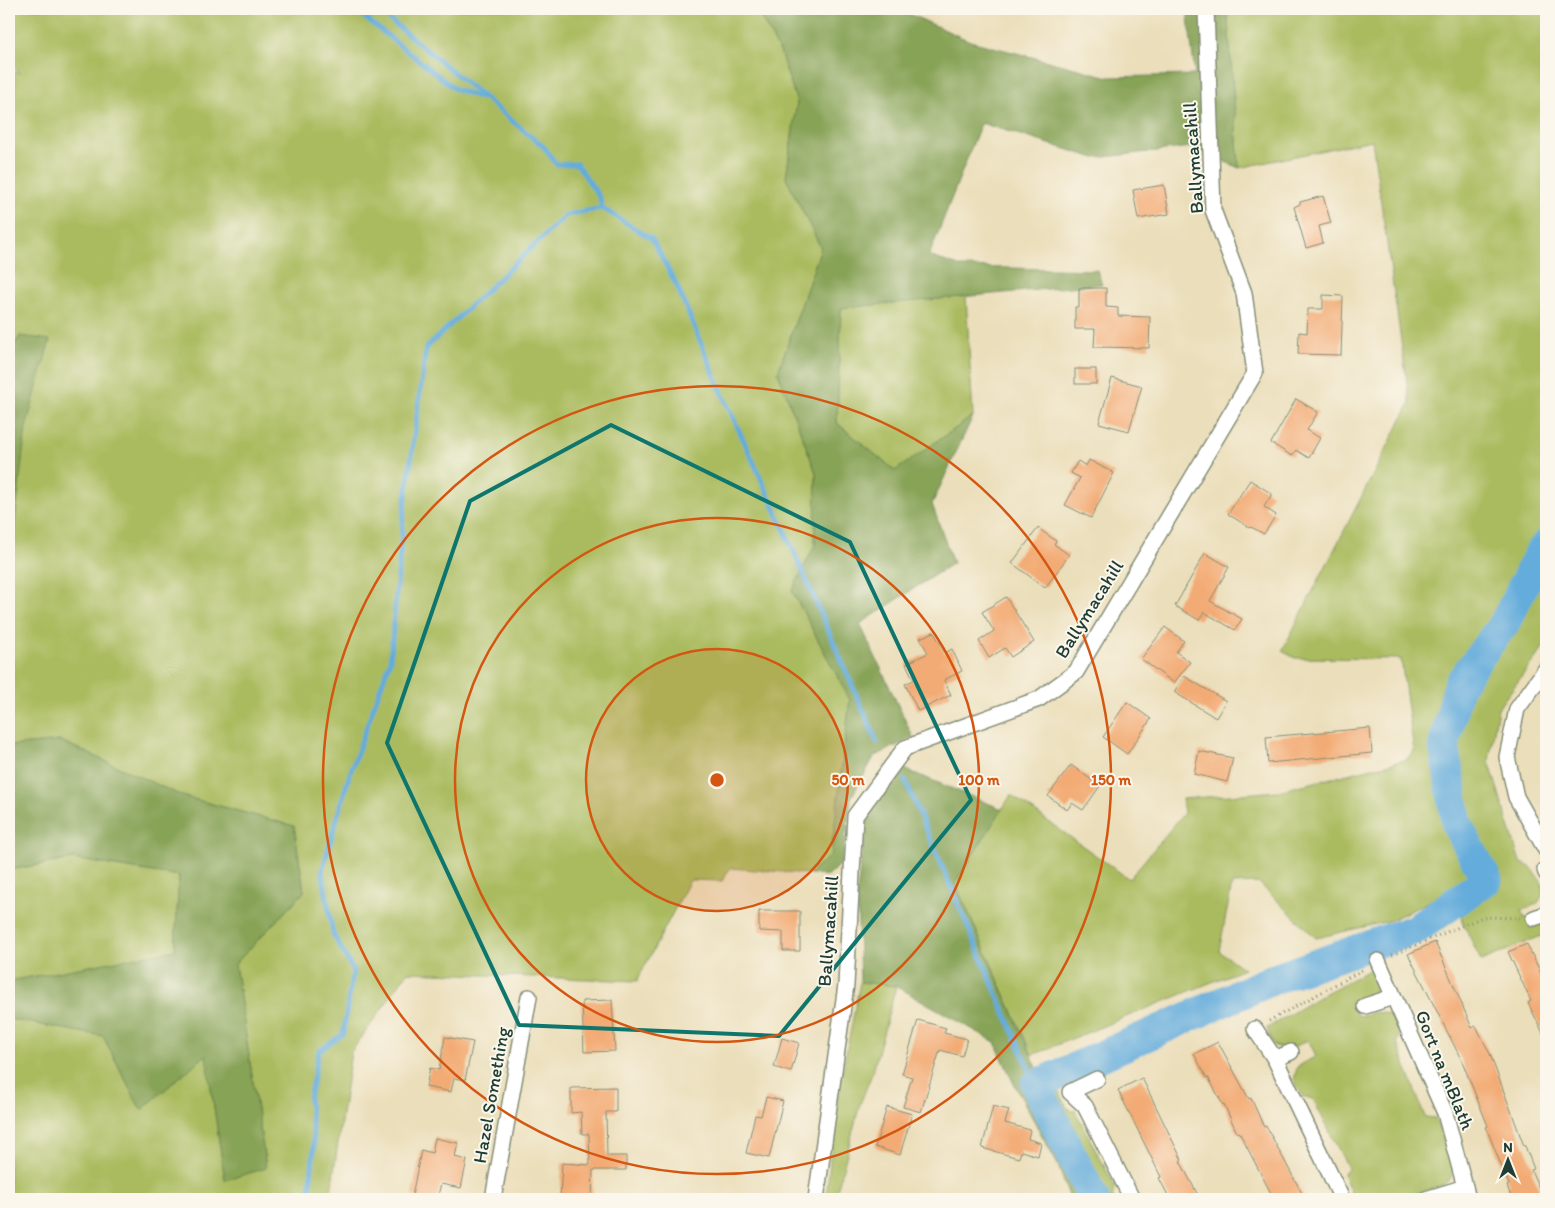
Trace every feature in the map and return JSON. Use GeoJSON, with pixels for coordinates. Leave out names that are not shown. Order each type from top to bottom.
{"type":"FeatureCollection","features":[{"type":"Feature","properties":{"kind":"street","name":"Ballymacahill"},"geometry":{"type":"LineString","coordinates":[[816,1199],[846,985],[855,816],[905,748],[1039,699],[1076,672],[1255,373],[1244,293],[1213,210],[1206,9]]}},
{"type":"Feature","properties":{"kind":"street"},"geometry":{"type":"LineString","coordinates":[[1546,669],[1517,709],[1507,757],[1516,797],[1546,850]]}},
{"type":"Feature","properties":{"kind":"street","name":"Gort na mBlath"},"geometry":{"type":"LineString","coordinates":[[1378,961],[1445,1113],[1466,1193],[1426,1199]]}},
{"type":"Feature","properties":{"kind":"street","name":"Hazel Something"},"geometry":{"type":"LineString","coordinates":[[493,1199],[529,997]]}},
{"type":"Feature","properties":{"kind":"street","name":"Gort na mBlath"},"geometry":{"type":"LineString","coordinates":[[1365,1006],[1393,997]]}},
{"type":"Feature","properties":{"kind":"street"},"geometry":{"type":"LineString","coordinates":[[1255,1029],[1275,1059],[1342,1199]]}},
{"type":"Feature","properties":{"kind":"street"},"geometry":{"type":"LineString","coordinates":[[1275,1059],[1291,1052]]}},
{"type":"Feature","properties":{"kind":"street"},"geometry":{"type":"LineString","coordinates":[[1097,1079],[1070,1092],[1085,1106],[1132,1199]]}},
{"type":"Feature","properties":{"kind":"highlighted area"},"geometry":{"type":"Polygon","coordinates":[[[611,425],[850,542],[971,800],[779,1036],[519,1025],[387,743],[470,501],[611,425]]]}},
{"type":"Feature","properties":{"kind":"green space"},"geometry":{"type":"Polygon","coordinates":[[[9,9],[756,9],[780,52],[797,102],[786,178],[821,248],[778,372],[816,473],[815,545],[792,591],[850,700],[831,855],[810,874],[730,868],[722,881],[690,880],[637,981],[408,972],[351,1052],[330,1199],[9,1199],[9,1019],[103,1036],[141,1110],[206,1054],[225,1180],[266,1168],[235,964],[304,891],[294,826],[182,796],[61,741],[9,746],[9,573],[11,555],[9,555],[9,71],[21,73],[9,64],[9,9]]]}},
{"type":"Feature","properties":{"kind":"green space"},"geometry":{"type":"Polygon","coordinates":[[[756,9],[898,9],[970,41],[1109,77],[1195,75],[1187,9],[1227,9],[1239,168],[1192,147],[1095,158],[981,123],[929,256],[962,267],[1097,270],[1102,284],[841,308],[837,423],[895,471],[973,416],[932,504],[953,563],[860,624],[913,737],[874,757],[851,798],[842,862],[828,876],[810,874],[831,855],[850,700],[792,591],[815,545],[816,473],[778,372],[821,248],[786,178],[797,102],[780,52],[756,9]]]}},
{"type":"Feature","properties":{"kind":"green space"},"geometry":{"type":"Polygon","coordinates":[[[1227,9],[1546,9],[1546,644],[1498,708],[1489,761],[1520,862],[1532,868],[1543,885],[1543,894],[1538,903],[1521,911],[1531,928],[1546,922],[1546,934],[1481,961],[1460,912],[1479,903],[1469,882],[1389,921],[1316,938],[1259,883],[1232,884],[1219,951],[1244,969],[1032,1055],[955,883],[1011,795],[1129,879],[1184,813],[1182,799],[1278,791],[1406,760],[1414,751],[1401,659],[1295,658],[1282,651],[1410,403],[1372,140],[1239,168],[1227,9]]]}},
{"type":"Feature","properties":{"kind":"green space"},"geometry":{"type":"Polygon","coordinates":[[[966,296],[973,416],[895,471],[837,423],[841,308],[966,296]]]}},
{"type":"Feature","properties":{"kind":"green space"},"geometry":{"type":"Polygon","coordinates":[[[20,336],[50,340],[26,427],[9,573],[9,354],[20,336]]]}},
{"type":"Feature","properties":{"kind":"green space"},"geometry":{"type":"Polygon","coordinates":[[[61,741],[182,796],[294,826],[304,892],[235,964],[266,1168],[225,1180],[206,1055],[141,1110],[103,1036],[9,1019],[9,981],[175,950],[179,876],[73,859],[9,870],[9,746],[61,741]]]}},
{"type":"Feature","properties":{"kind":"green space"},"geometry":{"type":"Polygon","coordinates":[[[902,768],[1002,809],[955,883],[1097,1199],[1070,1199],[1058,1165],[1013,1082],[995,1042],[896,986],[860,982],[857,893],[867,812],[883,783],[902,768]]]}},
{"type":"Feature","properties":{"kind":"green space"},"geometry":{"type":"Polygon","coordinates":[[[73,859],[179,876],[175,951],[9,981],[9,870],[73,859]]]}},
{"type":"Feature","properties":{"kind":"green space"},"geometry":{"type":"Polygon","coordinates":[[[1371,969],[1378,978],[1374,992],[1351,1002],[1358,1016],[1376,1012],[1389,1014],[1400,1031],[1397,1043],[1425,1117],[1435,1118],[1453,1166],[1451,1178],[1443,1185],[1398,1199],[1354,1199],[1343,1174],[1348,1168],[1313,1099],[1303,1097],[1294,1080],[1297,1067],[1316,1056],[1308,1040],[1291,1048],[1278,1047],[1273,1045],[1267,1028],[1322,995],[1371,969]]]}},
{"type":"Feature","properties":{"kind":"green space"},"geometry":{"type":"Polygon","coordinates":[[[860,982],[896,986],[873,1071],[860,1104],[835,1199],[826,1199],[836,1105],[860,982]]]}},
{"type":"Feature","properties":{"kind":"green space"},"geometry":{"type":"Polygon","coordinates":[[[1104,1064],[1104,1068],[1059,1091],[1067,1108],[1075,1111],[1116,1188],[1112,1196],[1114,1199],[1101,1199],[1050,1087],[1104,1064]]]}},
{"type":"Feature","properties":{"kind":"building"},"geometry":{"type":"Polygon","coordinates":[[[1164,185],[1169,214],[1138,219],[1133,190],[1164,185]]]}},
{"type":"Feature","properties":{"kind":"building"},"geometry":{"type":"Polygon","coordinates":[[[1323,196],[1331,223],[1319,226],[1323,243],[1306,248],[1294,207],[1300,204],[1300,202],[1323,196]]]}},
{"type":"Feature","properties":{"kind":"building"},"geometry":{"type":"Polygon","coordinates":[[[1079,288],[1106,288],[1106,307],[1118,308],[1118,316],[1150,317],[1149,348],[1094,347],[1095,329],[1075,329],[1075,307],[1079,307],[1079,288]]]}},
{"type":"Feature","properties":{"kind":"building"},"geometry":{"type":"Polygon","coordinates":[[[1323,295],[1343,296],[1341,355],[1298,354],[1299,332],[1307,333],[1308,309],[1323,309],[1323,295]]]}},
{"type":"Feature","properties":{"kind":"building"},"geometry":{"type":"Polygon","coordinates":[[[1075,369],[1096,369],[1096,384],[1075,384],[1075,369]]]}},
{"type":"Feature","properties":{"kind":"building"},"geometry":{"type":"Polygon","coordinates":[[[1112,378],[1142,386],[1129,431],[1099,423],[1112,378]]]}},
{"type":"Feature","properties":{"kind":"building"},"geometry":{"type":"Polygon","coordinates":[[[1296,399],[1318,412],[1307,430],[1320,438],[1309,458],[1296,450],[1292,456],[1271,443],[1296,399]]]}},
{"type":"Feature","properties":{"kind":"building"},"geometry":{"type":"Polygon","coordinates":[[[1089,460],[1114,473],[1091,518],[1065,505],[1080,478],[1071,473],[1078,461],[1086,466],[1089,460]]]}},
{"type":"Feature","properties":{"kind":"building"},"geometry":{"type":"Polygon","coordinates":[[[1250,480],[1272,494],[1264,507],[1276,515],[1264,534],[1250,528],[1228,514],[1250,480]]]}},
{"type":"Feature","properties":{"kind":"building"},"geometry":{"type":"Polygon","coordinates":[[[1038,528],[1056,541],[1054,544],[1069,555],[1045,588],[1012,563],[1038,528]]]}},
{"type":"Feature","properties":{"kind":"building"},"geometry":{"type":"Polygon","coordinates":[[[1205,553],[1229,567],[1210,601],[1242,619],[1235,630],[1204,612],[1199,620],[1175,606],[1205,553]]]}},
{"type":"Feature","properties":{"kind":"building"},"geometry":{"type":"Polygon","coordinates":[[[1006,597],[1034,642],[1011,657],[1005,648],[989,658],[979,641],[994,631],[982,612],[1006,597]]]}},
{"type":"Feature","properties":{"kind":"building"},"geometry":{"type":"Polygon","coordinates":[[[1165,627],[1184,641],[1176,652],[1190,662],[1174,683],[1141,659],[1165,627]]]}},
{"type":"Feature","properties":{"kind":"building"},"geometry":{"type":"Polygon","coordinates":[[[934,632],[945,653],[952,649],[962,671],[944,680],[951,695],[918,711],[905,684],[914,680],[906,664],[928,653],[920,638],[934,632]]]}},
{"type":"Feature","properties":{"kind":"building"},"geometry":{"type":"Polygon","coordinates":[[[1184,676],[1226,701],[1216,718],[1174,692],[1184,676]]]}},
{"type":"Feature","properties":{"kind":"building"},"geometry":{"type":"Polygon","coordinates":[[[1127,702],[1151,719],[1127,754],[1103,737],[1127,702]]]}},
{"type":"Feature","properties":{"kind":"building"},"geometry":{"type":"Polygon","coordinates":[[[1370,728],[1372,753],[1268,763],[1266,737],[1370,728]]]}},
{"type":"Feature","properties":{"kind":"building"},"geometry":{"type":"Polygon","coordinates":[[[1199,751],[1233,758],[1227,782],[1194,774],[1199,751]]]}},
{"type":"Feature","properties":{"kind":"building"},"geometry":{"type":"Polygon","coordinates":[[[1071,765],[1100,786],[1083,810],[1072,803],[1067,810],[1048,796],[1071,765]]]}},
{"type":"Feature","properties":{"kind":"building"},"geometry":{"type":"Polygon","coordinates":[[[759,911],[800,911],[800,951],[783,951],[783,932],[759,931],[759,911]]]}},
{"type":"Feature","properties":{"kind":"building"},"geometry":{"type":"Polygon","coordinates":[[[1435,942],[1472,1028],[1476,1026],[1490,1054],[1534,1169],[1531,1170],[1544,1199],[1512,1199],[1507,1186],[1509,1185],[1486,1127],[1488,1126],[1462,1061],[1408,954],[1435,942]]]}},
{"type":"Feature","properties":{"kind":"building"},"geometry":{"type":"Polygon","coordinates":[[[1527,944],[1546,984],[1546,1039],[1528,1003],[1531,1001],[1508,952],[1527,944]]]}},
{"type":"Feature","properties":{"kind":"building"},"geometry":{"type":"Polygon","coordinates":[[[612,1000],[615,1051],[584,1052],[582,1001],[612,1000]]]}},
{"type":"Feature","properties":{"kind":"building"},"geometry":{"type":"Polygon","coordinates":[[[918,1020],[946,1028],[944,1033],[967,1039],[962,1056],[940,1050],[921,1112],[903,1107],[912,1077],[902,1074],[918,1020]]]}},
{"type":"Feature","properties":{"kind":"building"},"geometry":{"type":"Polygon","coordinates":[[[445,1037],[473,1042],[465,1080],[454,1078],[451,1092],[426,1087],[430,1068],[439,1070],[445,1037]]]}},
{"type":"Feature","properties":{"kind":"building"},"geometry":{"type":"Polygon","coordinates":[[[782,1038],[799,1043],[791,1072],[774,1067],[782,1038]]]}},
{"type":"Feature","properties":{"kind":"building"},"geometry":{"type":"Polygon","coordinates":[[[1218,1042],[1249,1099],[1251,1098],[1264,1127],[1266,1126],[1305,1199],[1274,1199],[1239,1132],[1237,1133],[1224,1104],[1194,1054],[1218,1042]]]}},
{"type":"Feature","properties":{"kind":"building"},"geometry":{"type":"Polygon","coordinates":[[[1142,1078],[1182,1160],[1180,1161],[1200,1199],[1170,1199],[1159,1178],[1161,1177],[1118,1090],[1142,1078]]]}},
{"type":"Feature","properties":{"kind":"building"},"geometry":{"type":"Polygon","coordinates":[[[616,1087],[616,1112],[606,1112],[607,1156],[626,1156],[626,1170],[593,1170],[592,1199],[560,1199],[562,1163],[590,1165],[589,1134],[582,1134],[581,1112],[571,1113],[571,1088],[616,1087]]]}},
{"type":"Feature","properties":{"kind":"building"},"geometry":{"type":"Polygon","coordinates":[[[766,1097],[783,1101],[769,1158],[746,1153],[755,1115],[761,1116],[766,1097]]]}},
{"type":"Feature","properties":{"kind":"building"},"geometry":{"type":"Polygon","coordinates":[[[993,1106],[1009,1110],[1005,1123],[1030,1130],[1028,1139],[1041,1143],[1038,1156],[1021,1151],[1019,1158],[982,1148],[993,1106]]]}},
{"type":"Feature","properties":{"kind":"building"},"geometry":{"type":"Polygon","coordinates":[[[887,1107],[912,1114],[900,1155],[875,1147],[887,1107]]]}},
{"type":"Feature","properties":{"kind":"building"},"geometry":{"type":"Polygon","coordinates":[[[435,1138],[458,1143],[455,1157],[467,1160],[461,1188],[441,1184],[437,1199],[424,1199],[412,1196],[421,1150],[432,1153],[435,1138]]]}},
{"type":"Feature","properties":{"kind":"waterway"},"geometry":{"type":"LineString","coordinates":[[354,9],[455,89],[481,98]]}},
{"type":"Feature","properties":{"kind":"waterway"},"geometry":{"type":"LineString","coordinates":[[377,9],[545,148],[556,164],[577,164],[600,198],[602,208]]}},
{"type":"Feature","properties":{"kind":"waterway"},"geometry":{"type":"LineString","coordinates":[[309,1199],[314,1146],[309,1098],[319,1051],[343,1034],[353,970],[333,934],[322,871],[349,776],[390,661],[403,519],[426,348],[566,215],[602,208],[652,239],[677,286],[722,393],[877,742]]}},
{"type":"Feature","properties":{"kind":"waterway"},"geometry":{"type":"LineString","coordinates":[[1094,1199],[1036,1085],[1274,979],[1416,929],[1487,880],[1457,825],[1444,745],[1459,684],[1505,622],[1540,552],[1546,545]]}},
{"type":"Feature","properties":{"kind":"waterway"},"geometry":{"type":"LineString","coordinates":[[905,780],[1036,1085]]}}]}
